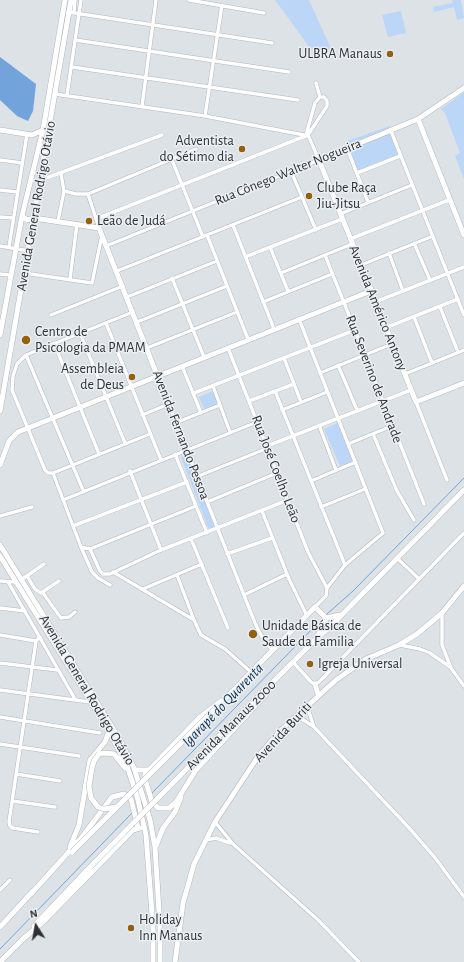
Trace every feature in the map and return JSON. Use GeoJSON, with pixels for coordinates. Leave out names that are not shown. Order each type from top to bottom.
{"type":"FeatureCollection","features":[{"type":"Feature","properties":{"kind":"main road","name":"Avenida General Rodrigo Otávio"},"geometry":{"type":"LineString","coordinates":[[0,411],[29,251],[68,12],[64,0]]}},
{"type":"Feature","properties":{"kind":"main road","name":"Avenida General Rodrigo Otávio"},"geometry":{"type":"LineString","coordinates":[[0,331],[3,302],[43,130],[71,0]]}},
{"type":"Feature","properties":{"kind":"main road","name":"Rua Cônego Walter Nogueira"},"geometry":{"type":"LineString","coordinates":[[319,160],[418,119],[464,88]]}},
{"type":"Feature","properties":{"kind":"main road"},"geometry":{"type":"LineString","coordinates":[[418,119],[464,235]]}},
{"type":"Feature","properties":{"kind":"main road"},"geometry":{"type":"LineString","coordinates":[[0,130],[29,134],[43,130]]}},
{"type":"Feature","properties":{"kind":"main road"},"geometry":{"type":"LineString","coordinates":[[29,134],[40,143]]}},
{"type":"Feature","properties":{"kind":"main road","name":"Avenida Américo Antony"},"geometry":{"type":"LineString","coordinates":[[319,160],[416,402]]}},
{"type":"Feature","properties":{"kind":"main road"},"geometry":{"type":"LineString","coordinates":[[22,216],[28,220],[34,218],[99,228]]}},
{"type":"Feature","properties":{"kind":"main road","name":"Avenida Fernando Pessoa"},"geometry":{"type":"LineString","coordinates":[[99,228],[158,375]]}},
{"type":"Feature","properties":{"kind":"main road"},"geometry":{"type":"LineString","coordinates":[[0,465],[13,436],[28,427],[371,291]]}},
{"type":"Feature","properties":{"kind":"main road"},"geometry":{"type":"LineString","coordinates":[[416,402],[464,383]]}},
{"type":"Feature","properties":{"kind":"main road","name":"Avenida Manaus 2000"},"geometry":{"type":"LineString","coordinates":[[0,962],[90,867],[316,638],[343,614],[464,490]]}},
{"type":"Feature","properties":{"kind":"main road","name":"Avenida General Rodrigo Otávio"},"geometry":{"type":"LineString","coordinates":[[0,545],[18,581],[122,753],[137,796],[146,835],[153,927],[153,962]]}},
{"type":"Feature","properties":{"kind":"main road","name":"Avenida General Rodrigo Otávio"},"geometry":{"type":"LineString","coordinates":[[0,556],[18,581],[120,740],[135,770],[146,806],[155,847],[160,926],[160,962]]}},
{"type":"Feature","properties":{"kind":"main road","name":"Avenida Buriti"},"geometry":{"type":"LineString","coordinates":[[175,962],[182,903],[194,864],[204,841],[215,822],[257,758],[279,732],[318,694],[348,670],[366,659],[399,645],[429,625],[442,613],[464,586]]}},
{"type":"Feature","properties":{"kind":"main road"},"geometry":{"type":"LineString","coordinates":[[317,608],[326,617],[336,617],[343,614]]}},
{"type":"Feature","properties":{"kind":"main road","name":"Avenida Manaus 2000"},"geometry":{"type":"LineString","coordinates":[[0,927],[272,650],[317,608]]}},
{"type":"Feature","properties":{"kind":"main road"},"geometry":{"type":"LineString","coordinates":[[316,638],[324,627],[326,617]]}},
{"type":"Feature","properties":{"kind":"main road"},"geometry":{"type":"LineString","coordinates":[[315,684],[318,694]]}},
{"type":"Feature","properties":{"kind":"main road"},"geometry":{"type":"LineString","coordinates":[[226,698],[216,703],[199,718],[145,776],[152,802],[158,808],[170,808],[196,770],[260,701],[271,685]]}},
{"type":"Feature","properties":{"kind":"main road"},"geometry":{"type":"LineString","coordinates":[[66,854],[75,837],[79,825],[90,760],[105,742],[109,731]]}},
{"type":"Feature","properties":{"kind":"main road"},"geometry":{"type":"LineString","coordinates":[[119,806],[114,809],[104,809],[98,806],[91,798],[89,786],[94,761],[99,754],[109,753],[117,756],[131,778]]}},
{"type":"Feature","properties":{"kind":"main road"},"geometry":{"type":"LineString","coordinates":[[135,770],[149,770]]}},
{"type":"Feature","properties":{"kind":"main road"},"geometry":{"type":"LineString","coordinates":[[155,847],[163,828],[180,802],[183,790]]}},
{"type":"Feature","properties":{"kind":"main road"},"geometry":{"type":"LineString","coordinates":[[31,894],[82,837],[112,797],[124,794],[133,801],[138,828]]}},
{"type":"Feature","properties":{"kind":"main road"},"geometry":{"type":"LineString","coordinates":[[23,939],[43,922],[133,830],[138,828],[143,830],[146,835]]}},
{"type":"Feature","properties":{"kind":"street"},"geometry":{"type":"LineString","coordinates":[[76,0],[68,12],[272,43]]}},
{"type":"Feature","properties":{"kind":"street"},"geometry":{"type":"LineString","coordinates":[[67,95],[80,0]]}},
{"type":"Feature","properties":{"kind":"street"},"geometry":{"type":"LineString","coordinates":[[142,106],[156,0]]}},
{"type":"Feature","properties":{"kind":"street"},"geometry":{"type":"LineString","coordinates":[[191,0],[264,13]]}},
{"type":"Feature","properties":{"kind":"street"},"geometry":{"type":"LineString","coordinates":[[205,116],[222,5]]}},
{"type":"Feature","properties":{"kind":"street"},"geometry":{"type":"LineString","coordinates":[[75,40],[289,72]]}},
{"type":"Feature","properties":{"kind":"street"},"geometry":{"type":"LineString","coordinates":[[72,67],[208,89],[298,100]]}},
{"type":"Feature","properties":{"kind":"street"},"geometry":{"type":"LineString","coordinates":[[316,83],[320,97]]}},
{"type":"Feature","properties":{"kind":"street"},"geometry":{"type":"LineString","coordinates":[[55,94],[205,116],[306,135]]}},
{"type":"Feature","properties":{"kind":"street"},"geometry":{"type":"LineString","coordinates":[[306,135],[315,103],[320,97]]}},
{"type":"Feature","properties":{"kind":"street"},"geometry":{"type":"LineString","coordinates":[[96,219],[182,186],[306,135],[327,106],[326,99],[320,97]]}},
{"type":"Feature","properties":{"kind":"street"},"geometry":{"type":"LineString","coordinates":[[391,131],[464,315]]}},
{"type":"Feature","properties":{"kind":"street"},"geometry":{"type":"LineString","coordinates":[[9,247],[22,163],[29,134]]}},
{"type":"Feature","properties":{"kind":"street"},"geometry":{"type":"LineString","coordinates":[[41,180],[61,174],[162,135]]}},
{"type":"Feature","properties":{"kind":"street","name":"Avenida Américo Antony"},"geometry":{"type":"LineString","coordinates":[[306,135],[319,160]]}},
{"type":"Feature","properties":{"kind":"street"},"geometry":{"type":"LineString","coordinates":[[347,148],[368,202]]}},
{"type":"Feature","properties":{"kind":"street"},"geometry":{"type":"LineString","coordinates":[[64,191],[76,194],[88,194],[196,149]]}},
{"type":"Feature","properties":{"kind":"street"},"geometry":{"type":"LineString","coordinates":[[357,173],[400,156]]}},
{"type":"Feature","properties":{"kind":"street"},"geometry":{"type":"LineString","coordinates":[[0,160],[22,163]]}},
{"type":"Feature","properties":{"kind":"street"},"geometry":{"type":"LineString","coordinates":[[172,160],[192,211],[217,261],[248,339]]}},
{"type":"Feature","properties":{"kind":"street","name":"Rua Cônego Walter Nogueira"},"geometry":{"type":"LineString","coordinates":[[106,246],[319,160]]}},
{"type":"Feature","properties":{"kind":"street"},"geometry":{"type":"LineString","coordinates":[[291,172],[316,230]]}},
{"type":"Feature","properties":{"kind":"street"},"geometry":{"type":"LineString","coordinates":[[58,221],[64,191],[61,174]]}},
{"type":"Feature","properties":{"kind":"street"},"geometry":{"type":"LineString","coordinates":[[340,214],[412,185]]}},
{"type":"Feature","properties":{"kind":"street"},"geometry":{"type":"LineString","coordinates":[[0,190],[17,192]]}},
{"type":"Feature","properties":{"kind":"street","name":"Avenida Fernando Pessoa"},"geometry":{"type":"LineString","coordinates":[[88,194],[99,228]]}},
{"type":"Feature","properties":{"kind":"street"},"geometry":{"type":"LineString","coordinates":[[117,271],[302,197]]}},
{"type":"Feature","properties":{"kind":"street"},"geometry":{"type":"LineString","coordinates":[[281,273],[325,255],[351,241],[422,210],[449,200]]}},
{"type":"Feature","properties":{"kind":"street"},"geometry":{"type":"LineString","coordinates":[[0,217],[13,218]]}},
{"type":"Feature","properties":{"kind":"street"},"geometry":{"type":"LineString","coordinates":[[245,258],[342,220]]}},
{"type":"Feature","properties":{"kind":"street"},"geometry":{"type":"LineString","coordinates":[[70,279],[77,224]]}},
{"type":"Feature","properties":{"kind":"street"},"geometry":{"type":"LineString","coordinates":[[233,225],[274,330]]}},
{"type":"Feature","properties":{"kind":"street"},"geometry":{"type":"LineString","coordinates":[[24,273],[90,283],[92,282],[102,234]]}},
{"type":"Feature","properties":{"kind":"street"},"geometry":{"type":"LineString","coordinates":[[361,265],[433,236]]}},
{"type":"Feature","properties":{"kind":"street"},"geometry":{"type":"LineString","coordinates":[[414,243],[430,280]]}},
{"type":"Feature","properties":{"kind":"street"},"geometry":{"type":"LineString","coordinates":[[0,246],[29,251]]}},
{"type":"Feature","properties":{"kind":"street"},"geometry":{"type":"LineString","coordinates":[[270,247],[288,291]]}},
{"type":"Feature","properties":{"kind":"street"},"geometry":{"type":"LineString","coordinates":[[389,253],[403,291]]}},
{"type":"Feature","properties":{"kind":"street","name":"Rua Severino de Andrade"},"geometry":{"type":"LineString","coordinates":[[325,255],[424,504]]}},
{"type":"Feature","properties":{"kind":"street"},"geometry":{"type":"LineString","coordinates":[[126,297],[217,261]]}},
{"type":"Feature","properties":{"kind":"street"},"geometry":{"type":"LineString","coordinates":[[375,302],[464,267]]}},
{"type":"Feature","properties":{"kind":"street"},"geometry":{"type":"LineString","coordinates":[[0,274],[10,276]]}},
{"type":"Feature","properties":{"kind":"street"},"geometry":{"type":"LineString","coordinates":[[263,302],[332,274]]}},
{"type":"Feature","properties":{"kind":"street"},"geometry":{"type":"LineString","coordinates":[[172,278],[204,357]]}},
{"type":"Feature","properties":{"kind":"street"},"geometry":{"type":"LineString","coordinates":[[51,316],[123,286]]}},
{"type":"Feature","properties":{"kind":"street"},"geometry":{"type":"LineString","coordinates":[[137,322],[227,286]]}},
{"type":"Feature","properties":{"kind":"street"},"geometry":{"type":"LineString","coordinates":[[386,328],[458,299]]}},
{"type":"Feature","properties":{"kind":"street"},"geometry":{"type":"LineString","coordinates":[[440,307],[458,352]]}},
{"type":"Feature","properties":{"kind":"street"},"geometry":{"type":"LineString","coordinates":[[133,312],[26,355],[17,364],[13,376],[12,390],[48,473],[53,473],[150,434]]}},
{"type":"Feature","properties":{"kind":"street"},"geometry":{"type":"LineString","coordinates":[[147,348],[237,312]]}},
{"type":"Feature","properties":{"kind":"street"},"geometry":{"type":"LineString","coordinates":[[414,317],[432,363]]}},
{"type":"Feature","properties":{"kind":"street"},"geometry":{"type":"LineString","coordinates":[[299,319],[337,418],[356,462],[365,489],[383,531],[383,535],[345,566],[326,588],[326,596],[317,608]]}},
{"type":"Feature","properties":{"kind":"street"},"geometry":{"type":"LineString","coordinates":[[106,323],[160,460]]}},
{"type":"Feature","properties":{"kind":"street"},"geometry":{"type":"LineString","coordinates":[[194,393],[355,330]]}},
{"type":"Feature","properties":{"kind":"street"},"geometry":{"type":"LineString","coordinates":[[80,334],[125,443]]}},
{"type":"Feature","properties":{"kind":"street"},"geometry":{"type":"LineString","coordinates":[[54,343],[99,454]]}},
{"type":"Feature","properties":{"kind":"street"},"geometry":{"type":"LineString","coordinates":[[320,373],[392,344]]}},
{"type":"Feature","properties":{"kind":"street","name":"Rua José Coelho Leão"},"geometry":{"type":"LineString","coordinates":[[228,348],[313,565],[326,588]]}},
{"type":"Feature","properties":{"kind":"street"},"geometry":{"type":"LineString","coordinates":[[404,374],[464,350]]}},
{"type":"Feature","properties":{"kind":"street"},"geometry":{"type":"LineString","coordinates":[[26,355],[83,490]]}},
{"type":"Feature","properties":{"kind":"street"},"geometry":{"type":"LineString","coordinates":[[284,358],[301,402]]}},
{"type":"Feature","properties":{"kind":"street"},"geometry":{"type":"LineString","coordinates":[[338,365],[357,410]]}},
{"type":"Feature","properties":{"kind":"street"},"geometry":{"type":"LineString","coordinates":[[182,366],[201,413]]}},
{"type":"Feature","properties":{"kind":"street","name":"Avenida Fernando Pessoa"},"geometry":{"type":"LineString","coordinates":[[158,375],[196,477],[218,528],[258,630],[272,650]]}},
{"type":"Feature","properties":{"kind":"street"},"geometry":{"type":"LineString","coordinates":[[249,401],[294,384]]}},
{"type":"Feature","properties":{"kind":"street"},"geometry":{"type":"LineString","coordinates":[[213,386],[230,432]]}},
{"type":"Feature","properties":{"kind":"street"},"geometry":{"type":"LineString","coordinates":[[196,477],[318,425],[411,390]]}},
{"type":"Feature","properties":{"kind":"street"},"geometry":{"type":"LineString","coordinates":[[275,391],[345,566]]}},
{"type":"Feature","properties":{"kind":"street"},"geometry":{"type":"LineString","coordinates":[[282,410],[327,392]]}},
{"type":"Feature","properties":{"kind":"street","name":"Avenida Américo Antony"},"geometry":{"type":"LineString","coordinates":[[416,402],[447,480]]}},
{"type":"Feature","properties":{"kind":"street"},"geometry":{"type":"LineString","coordinates":[[142,415],[168,404]]}},
{"type":"Feature","properties":{"kind":"street"},"geometry":{"type":"LineString","coordinates":[[175,423],[220,405]]}},
{"type":"Feature","properties":{"kind":"street"},"geometry":{"type":"LineString","coordinates":[[63,500],[83,490],[257,422]]}},
{"type":"Feature","properties":{"kind":"street"},"geometry":{"type":"LineString","coordinates":[[318,425],[336,470]]}},
{"type":"Feature","properties":{"kind":"street"},"geometry":{"type":"LineString","coordinates":[[348,444],[392,426]]}},
{"type":"Feature","properties":{"kind":"street"},"geometry":{"type":"LineString","coordinates":[[373,434],[397,491],[414,520]]}},
{"type":"Feature","properties":{"kind":"street"},"geometry":{"type":"LineString","coordinates":[[175,454],[207,533]]}},
{"type":"Feature","properties":{"kind":"street"},"geometry":{"type":"LineString","coordinates":[[311,481],[356,462]]}},
{"type":"Feature","properties":{"kind":"street"},"geometry":{"type":"LineString","coordinates":[[130,472],[161,550]]}},
{"type":"Feature","properties":{"kind":"street"},"geometry":{"type":"LineString","coordinates":[[53,473],[92,572],[100,580],[110,585]]}},
{"type":"Feature","properties":{"kind":"street"},"geometry":{"type":"LineString","coordinates":[[207,502],[278,473]]}},
{"type":"Feature","properties":{"kind":"street"},"geometry":{"type":"LineString","coordinates":[[73,526],[187,482]]}},
{"type":"Feature","properties":{"kind":"street"},"geometry":{"type":"LineString","coordinates":[[321,507],[365,489]]}},
{"type":"Feature","properties":{"kind":"street"},"geometry":{"type":"LineString","coordinates":[[90,549],[100,571],[106,574],[161,550],[288,500]]}},
{"type":"Feature","properties":{"kind":"street"},"geometry":{"type":"LineString","coordinates":[[81,547],[90,549],[196,506]]}},
{"type":"Feature","properties":{"kind":"street"},"geometry":{"type":"LineString","coordinates":[[0,516],[32,507]]}},
{"type":"Feature","properties":{"kind":"street"},"geometry":{"type":"LineString","coordinates":[[262,511],[287,574],[307,616]]}},
{"type":"Feature","properties":{"kind":"street"},"geometry":{"type":"LineString","coordinates":[[293,662],[311,682],[315,684],[464,533]]}},
{"type":"Feature","properties":{"kind":"street"},"geometry":{"type":"LineString","coordinates":[[228,554],[272,538]]}},
{"type":"Feature","properties":{"kind":"street"},"geometry":{"type":"LineString","coordinates":[[191,539],[228,628]]}},
{"type":"Feature","properties":{"kind":"street"},"geometry":{"type":"LineString","coordinates":[[397,558],[419,579]]}},
{"type":"Feature","properties":{"kind":"street"},"geometry":{"type":"LineString","coordinates":[[0,581],[18,581],[44,564]]}},
{"type":"Feature","properties":{"kind":"street"},"geometry":{"type":"LineString","coordinates":[[143,589],[177,576],[202,564]]}},
{"type":"Feature","properties":{"kind":"street"},"geometry":{"type":"LineString","coordinates":[[113,572],[194,620]]}},
{"type":"Feature","properties":{"kind":"street"},"geometry":{"type":"LineString","coordinates":[[244,595],[287,574]]}},
{"type":"Feature","properties":{"kind":"street"},"geometry":{"type":"LineString","coordinates":[[26,576],[38,592],[43,593],[61,618],[69,617],[75,612]]}},
{"type":"Feature","properties":{"kind":"street"},"geometry":{"type":"LineString","coordinates":[[177,576],[201,635],[225,649],[251,672]]}},
{"type":"Feature","properties":{"kind":"street"},"geometry":{"type":"LineString","coordinates":[[43,593],[59,581]]}},
{"type":"Feature","properties":{"kind":"street"},"geometry":{"type":"LineString","coordinates":[[8,582],[24,612],[40,637],[57,670],[75,699]]}},
{"type":"Feature","properties":{"kind":"street"},"geometry":{"type":"LineString","coordinates":[[0,608],[24,612]]}},
{"type":"Feature","properties":{"kind":"street"},"geometry":{"type":"LineString","coordinates":[[442,613],[442,645],[451,668],[464,686]]}},
{"type":"Feature","properties":{"kind":"street"},"geometry":{"type":"LineString","coordinates":[[0,636],[36,640],[40,637]]}},
{"type":"Feature","properties":{"kind":"street"},"geometry":{"type":"LineString","coordinates":[[36,640],[9,822],[10,826],[38,832]]}},
{"type":"Feature","properties":{"kind":"street"},"geometry":{"type":"LineString","coordinates":[[399,645],[425,651],[451,668]]}},
{"type":"Feature","properties":{"kind":"street"},"geometry":{"type":"LineString","coordinates":[[0,663],[57,670]]}},
{"type":"Feature","properties":{"kind":"street"},"geometry":{"type":"LineString","coordinates":[[0,690],[90,702]]}},
{"type":"Feature","properties":{"kind":"street"},"geometry":{"type":"LineString","coordinates":[[307,706],[314,727]]}},
{"type":"Feature","properties":{"kind":"street"},"geometry":{"type":"LineString","coordinates":[[296,716],[314,727],[412,830],[464,897]]}},
{"type":"Feature","properties":{"kind":"street"},"geometry":{"type":"LineString","coordinates":[[0,717],[100,734]]}},
{"type":"Feature","properties":{"kind":"street"},"geometry":{"type":"LineString","coordinates":[[0,744],[79,756]]}},
{"type":"Feature","properties":{"kind":"street"},"geometry":{"type":"LineString","coordinates":[[16,774],[60,780]]}},
{"type":"Feature","properties":{"kind":"street"},"geometry":{"type":"LineString","coordinates":[[12,800],[55,807]]}},
{"type":"Feature","properties":{"kind":"street"},"geometry":{"type":"LineString","coordinates":[[215,822],[233,844],[318,919],[359,962]]}},
{"type":"Feature","properties":{"kind":"street"},"geometry":{"type":"LineString","coordinates":[[204,841],[216,838],[233,844]]}},
{"type":"Feature","properties":{"kind":"street"},"geometry":{"type":"LineString","coordinates":[[0,890],[10,880]]}},
{"type":"Feature","properties":{"kind":"shaded area"},"geometry":{"type":"Polygon","coordinates":[[[275,0],[309,0],[333,53],[310,48],[275,0]]]}},
{"type":"Feature","properties":{"kind":"shaded area"},"geometry":{"type":"Polygon","coordinates":[[[452,0],[461,0],[464,18],[457,20],[454,7],[434,12],[433,7],[453,3],[452,0]]]}},
{"type":"Feature","properties":{"kind":"shaded area"},"geometry":{"type":"Polygon","coordinates":[[[401,11],[406,33],[388,37],[382,15],[401,11]]]}},
{"type":"Feature","properties":{"kind":"shaded area"},"geometry":{"type":"Polygon","coordinates":[[[464,92],[464,179],[455,156],[460,153],[445,113],[441,109],[464,92]]]}},
{"type":"Feature","properties":{"kind":"shaded area"},"geometry":{"type":"Polygon","coordinates":[[[389,126],[399,156],[357,172],[347,141],[389,126]]]}},
{"type":"Feature","properties":{"kind":"shaded area"},"geometry":{"type":"Polygon","coordinates":[[[213,391],[218,405],[205,411],[199,397],[213,391]]]}},
{"type":"Feature","properties":{"kind":"shaded area"},"geometry":{"type":"Polygon","coordinates":[[[338,423],[354,461],[340,466],[324,429],[338,423]]]}},
{"type":"Feature","properties":{"kind":"shaded area"},"geometry":{"type":"Polygon","coordinates":[[[186,454],[215,527],[209,530],[181,457],[186,454]]]}},
{"type":"Feature","properties":{"kind":"water"},"geometry":{"type":"Polygon","coordinates":[[[0,57],[36,84],[33,111],[28,121],[17,116],[0,100],[0,57]]]}},
{"type":"Feature","properties":{"kind":"waterway","name":"Igarapé do Quarenta"},"geometry":{"type":"LineString","coordinates":[[327,614],[353,591],[464,478]]}},
{"type":"Feature","properties":{"kind":"waterway","name":"Igarapé do Quarenta"},"geometry":{"type":"LineString","coordinates":[[152,793],[323,618]]}},
{"type":"Feature","properties":{"kind":"waterway","name":"Igarapé do Quarenta"},"geometry":{"type":"LineString","coordinates":[[0,949],[133,812]]}},
{"type":"Feature","properties":{"kind":"place","name":"ULBRA Manaus"},"geometry":{"type":"Point","coordinates":[390,54]}},
{"type":"Feature","properties":{"kind":"place","name":"Adventista do Sétimo dia"},"geometry":{"type":"Point","coordinates":[242,149]}},
{"type":"Feature","properties":{"kind":"place","name":"Clube Raça Jiu-Jitsu"},"geometry":{"type":"Point","coordinates":[309,196]}},
{"type":"Feature","properties":{"kind":"place","name":"Leão de Judá"},"geometry":{"type":"Point","coordinates":[89,221]}},
{"type":"Feature","properties":{"kind":"place","name":"Centro de Psicologia da PMAM"},"geometry":{"type":"Point","coordinates":[26,340]}},
{"type":"Feature","properties":{"kind":"place","name":"Assembleia de Deus"},"geometry":{"type":"Point","coordinates":[132,377]}},
{"type":"Feature","properties":{"kind":"place","name":"Unidade Básica de Saude da Familia"},"geometry":{"type":"Point","coordinates":[253,634]}},
{"type":"Feature","properties":{"kind":"place","name":"Igreja Universal"},"geometry":{"type":"Point","coordinates":[310,664]}},
{"type":"Feature","properties":{"kind":"place","name":"Holiday Inn Manaus"},"geometry":{"type":"Point","coordinates":[131,928]}}]}
